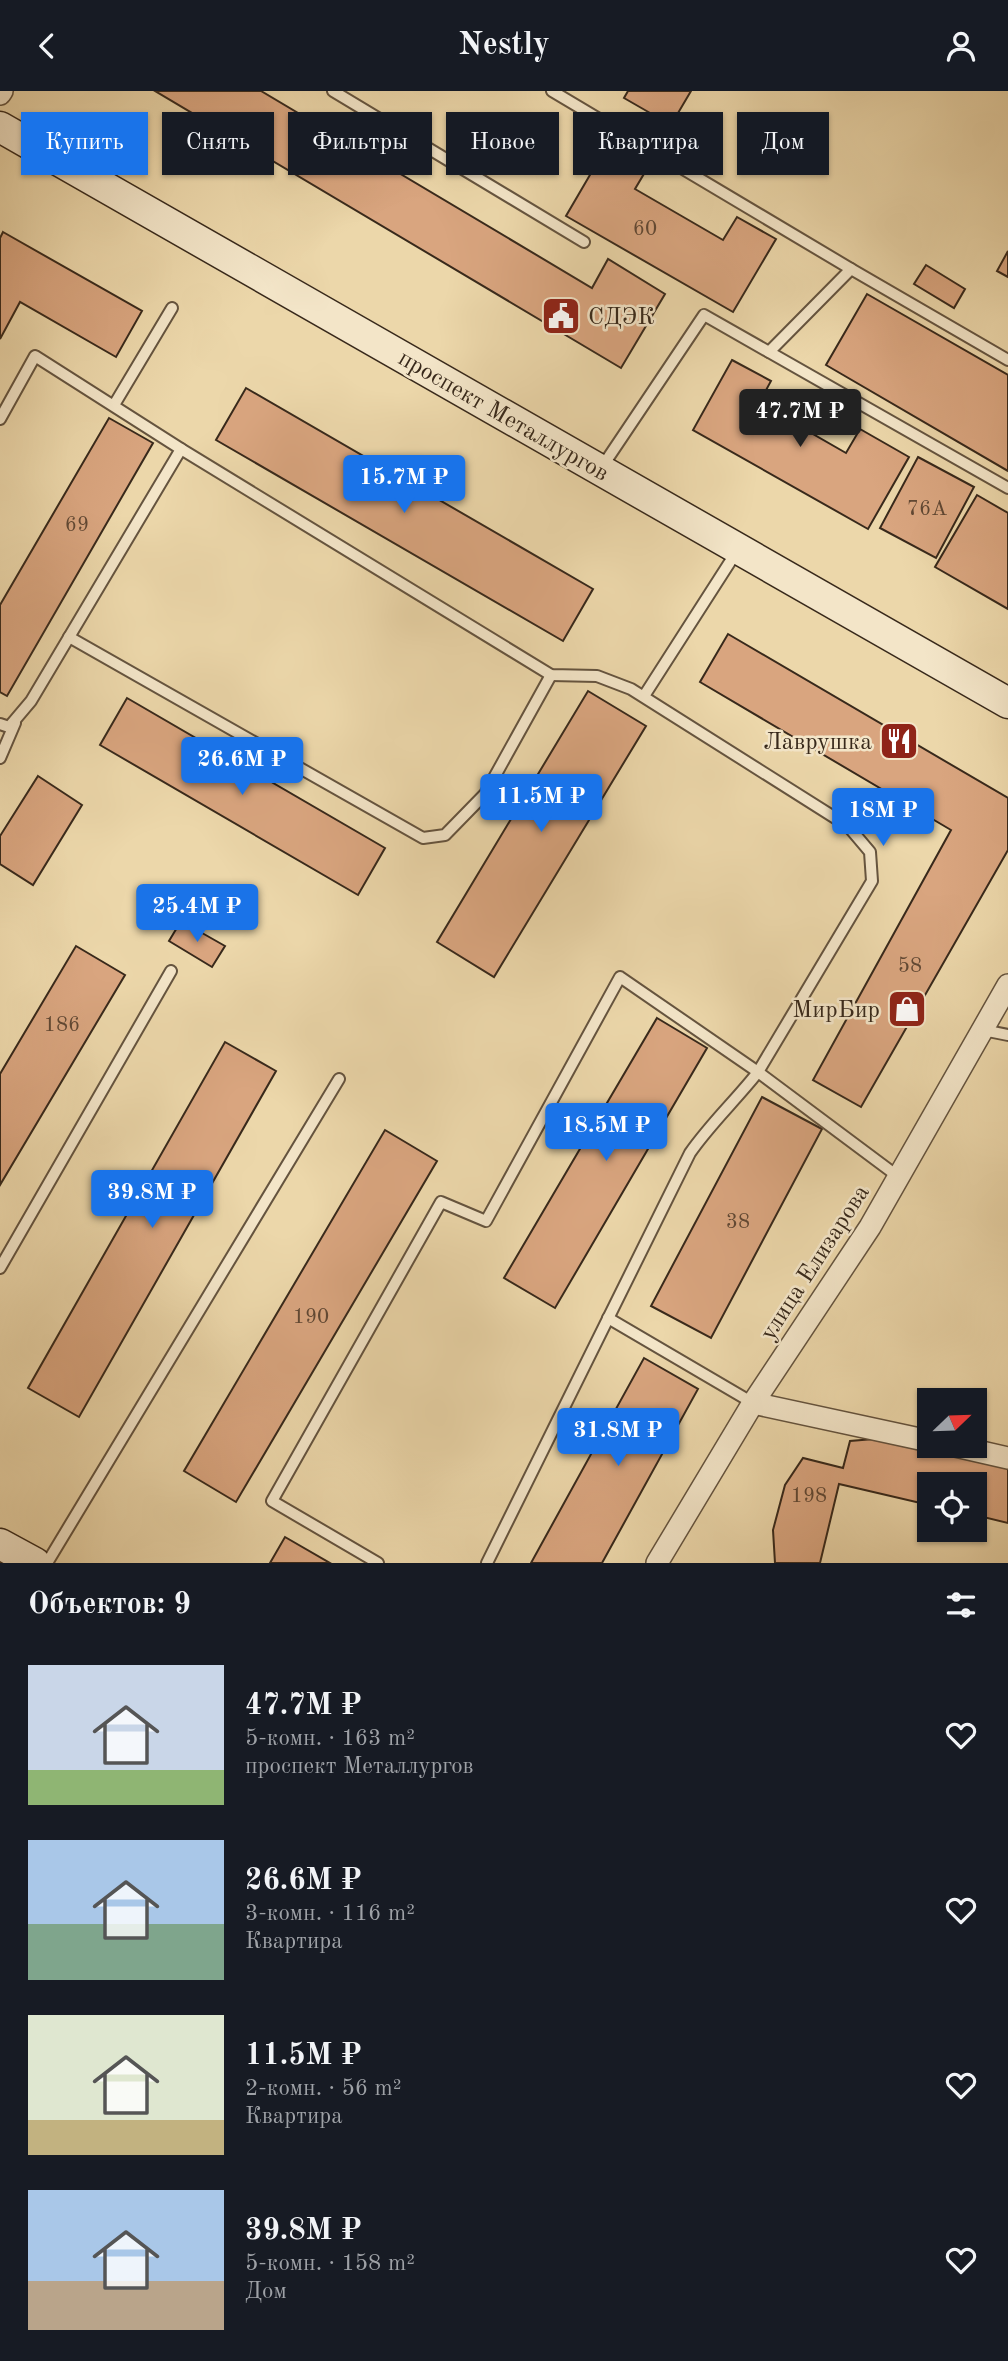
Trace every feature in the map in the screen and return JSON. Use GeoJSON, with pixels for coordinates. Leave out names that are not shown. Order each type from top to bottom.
{"type":"FeatureCollection","features":[{"type":"Feature","properties":{"kind":"street","name":"проспект Металлургов"},"geometry":{"type":"LineString","coordinates":[[0,127],[1008,703]]}},
{"type":"Feature","properties":{"kind":"street","name":"улица Елизарова"},"geometry":{"type":"LineString","coordinates":[[657,1563],[753,1403],[900,1178],[1008,985]]}},
{"type":"Feature","properties":{"kind":"street"},"geometry":{"type":"LineString","coordinates":[[753,1403],[917,1438]]}},
{"type":"Feature","properties":{"kind":"street"},"geometry":{"type":"LineString","coordinates":[[987,1453],[1008,1458]]}},
{"type":"Feature","properties":{"kind":"street"},"geometry":{"type":"LineString","coordinates":[[0,1544],[34,1563]]}},
{"type":"Feature","properties":{"kind":"lane"},"geometry":{"type":"LineString","coordinates":[[333,91],[584,242]]}},
{"type":"Feature","properties":{"kind":"lane"},"geometry":{"type":"LineString","coordinates":[[552,91],[1007,359]]}},
{"type":"Feature","properties":{"kind":"lane"},"geometry":{"type":"LineString","coordinates":[[769,352],[851,269]]}},
{"type":"Feature","properties":{"kind":"lane"},"geometry":{"type":"LineString","coordinates":[[114,405],[172,308]]}},
{"type":"Feature","properties":{"kind":"lane"},"geometry":{"type":"LineString","coordinates":[[600,470],[704,315],[1008,488]]}},
{"type":"Feature","properties":{"kind":"lane"},"geometry":{"type":"LineString","coordinates":[[0,419],[35,356],[181,449],[551,675],[597,676],[644,696],[848,826],[870,852],[872,881],[758,1072],[705,1132],[691,1153],[487,1563]]}},
{"type":"Feature","properties":{"kind":"lane"},"geometry":{"type":"LineString","coordinates":[[0,725],[9,727],[31,701],[181,449]]}},
{"type":"Feature","properties":{"kind":"lane"},"geometry":{"type":"LineString","coordinates":[[644,696],[739,549]]}},
{"type":"Feature","properties":{"kind":"lane"},"geometry":{"type":"LineString","coordinates":[[69,637],[423,838],[445,835],[485,794],[551,675]]}},
{"type":"Feature","properties":{"kind":"lane"},"geometry":{"type":"LineString","coordinates":[[0,758],[17,717]]}},
{"type":"Feature","properties":{"kind":"lane"},"geometry":{"type":"LineString","coordinates":[[0,1268],[171,971]]}},
{"type":"Feature","properties":{"kind":"lane"},"geometry":{"type":"LineString","coordinates":[[378,1563],[272,1501],[441,1202],[486,1221],[620,977],[758,1072],[900,1178]]}},
{"type":"Feature","properties":{"kind":"lane"},"geometry":{"type":"LineString","coordinates":[[983,1030],[1008,1035]]}},
{"type":"Feature","properties":{"kind":"lane"},"geometry":{"type":"LineString","coordinates":[[47,1563],[339,1079]]}},
{"type":"Feature","properties":{"kind":"lane"},"geometry":{"type":"LineString","coordinates":[[608,1318],[753,1403]]}},
{"type":"Feature","properties":{"kind":"building"},"geometry":{"type":"Polygon","coordinates":[[[155,91],[261,91],[296,112],[288,112],[288,170],[274,162],[274,112],[190,112],[155,91]]]}},
{"type":"Feature","properties":{"kind":"building"},"geometry":{"type":"Polygon","coordinates":[[[628,91],[691,91],[679,112],[648,112],[624,98],[628,91]]]}},
{"type":"Feature","properties":{"kind":"building"},"geometry":{"type":"Polygon","coordinates":[[[296,175],[402,175],[592,288],[608,259],[665,294],[621,368],[296,175]]]}},
{"type":"Feature","properties":{"kind":"building"},"geometry":{"type":"Polygon","coordinates":[[[590,175],[643,175],[635,189],[723,240],[737,217],[776,239],[733,312],[566,216],[590,175]]]}},
{"type":"Feature","properties":{"kind":"building"},"geometry":{"type":"Polygon","coordinates":[[[3,232],[142,311],[116,357],[20,302],[0,339],[0,238],[3,232]]]}},
{"type":"Feature","properties":{"kind":"building"},"geometry":{"type":"Polygon","coordinates":[[[1008,251],[1008,277],[997,271],[1008,251]]]}},
{"type":"Feature","properties":{"kind":"building"},"geometry":{"type":"Polygon","coordinates":[[[926,265],[965,289],[954,308],[914,284],[926,265]]]}},
{"type":"Feature","properties":{"kind":"building"},"geometry":{"type":"Polygon","coordinates":[[[867,294],[1008,375],[1008,471],[826,365],[867,294]]]}},
{"type":"Feature","properties":{"kind":"building"},"geometry":{"type":"Polygon","coordinates":[[[732,360],[771,381],[759,403],[846,453],[860,429],[909,457],[868,529],[693,430],[732,360]]]}},
{"type":"Feature","properties":{"kind":"building"},"geometry":{"type":"Polygon","coordinates":[[[246,388],[593,589],[563,641],[216,440],[246,388]]]}},
{"type":"Feature","properties":{"kind":"building"},"geometry":{"type":"Polygon","coordinates":[[[109,418],[153,443],[7,696],[0,692],[0,605],[109,418]]]}},
{"type":"Feature","properties":{"kind":"building"},"geometry":{"type":"Polygon","coordinates":[[[918,457],[974,487],[936,558],[880,528],[918,457]]]}},
{"type":"Feature","properties":{"kind":"building"},"geometry":{"type":"Polygon","coordinates":[[[977,495],[1008,513],[1008,609],[935,567],[977,495]]]}},
{"type":"Feature","properties":{"kind":"building"},"geometry":{"type":"Polygon","coordinates":[[[728,634],[1008,798],[1008,850],[861,1107],[813,1080],[951,830],[700,682],[728,634]]]}},
{"type":"Feature","properties":{"kind":"building"},"geometry":{"type":"Polygon","coordinates":[[[588,691],[646,726],[494,977],[437,942],[588,691]]]}},
{"type":"Feature","properties":{"kind":"building"},"geometry":{"type":"Polygon","coordinates":[[[127,698],[385,848],[358,895],[100,745],[127,698]]]}},
{"type":"Feature","properties":{"kind":"building"},"geometry":{"type":"Polygon","coordinates":[[[38,776],[82,805],[33,885],[0,864],[0,836],[38,776]]]}},
{"type":"Feature","properties":{"kind":"building"},"geometry":{"type":"Polygon","coordinates":[[[181,921],[225,946],[212,967],[169,941],[181,921]]]}},
{"type":"Feature","properties":{"kind":"building"},"geometry":{"type":"Polygon","coordinates":[[[76,946],[125,975],[0,1185],[0,1074],[76,946]]]}},
{"type":"Feature","properties":{"kind":"building"},"geometry":{"type":"Polygon","coordinates":[[[657,1018],[707,1048],[555,1308],[504,1278],[657,1018]]]}},
{"type":"Feature","properties":{"kind":"building"},"geometry":{"type":"Polygon","coordinates":[[[225,1042],[276,1071],[79,1417],[28,1388],[225,1042]]]}},
{"type":"Feature","properties":{"kind":"building"},"geometry":{"type":"Polygon","coordinates":[[[762,1097],[822,1129],[711,1338],[651,1306],[762,1097]]]}},
{"type":"Feature","properties":{"kind":"building"},"geometry":{"type":"Polygon","coordinates":[[[385,1130],[437,1161],[236,1502],[184,1471],[385,1130]]]}},
{"type":"Feature","properties":{"kind":"building"},"geometry":{"type":"Polygon","coordinates":[[[644,1358],[698,1389],[602,1563],[531,1563],[644,1358]]]}},
{"type":"Feature","properties":{"kind":"building"},"geometry":{"type":"Polygon","coordinates":[[[886,1438],[917,1445],[917,1458],[973,1458],[1008,1466],[1008,1523],[987,1518],[987,1472],[917,1472],[917,1502],[839,1484],[820,1563],[775,1563],[773,1530],[785,1485],[803,1458],[843,1468],[850,1441],[886,1438]]]}},
{"type":"Feature","properties":{"kind":"building"},"geometry":{"type":"Polygon","coordinates":[[[285,1537],[330,1563],[270,1563],[285,1537]]]}},
{"type":"Feature","properties":{"kind":"place","name":"СДЭК"},"geometry":{"type":"Point","coordinates":[561,316]}},
{"type":"Feature","properties":{"kind":"place","name":"Лаврушка"},"geometry":{"type":"Point","coordinates":[899,741]}},
{"type":"Feature","properties":{"kind":"place","name":"МирБир"},"geometry":{"type":"Point","coordinates":[907,1009]}}]}
